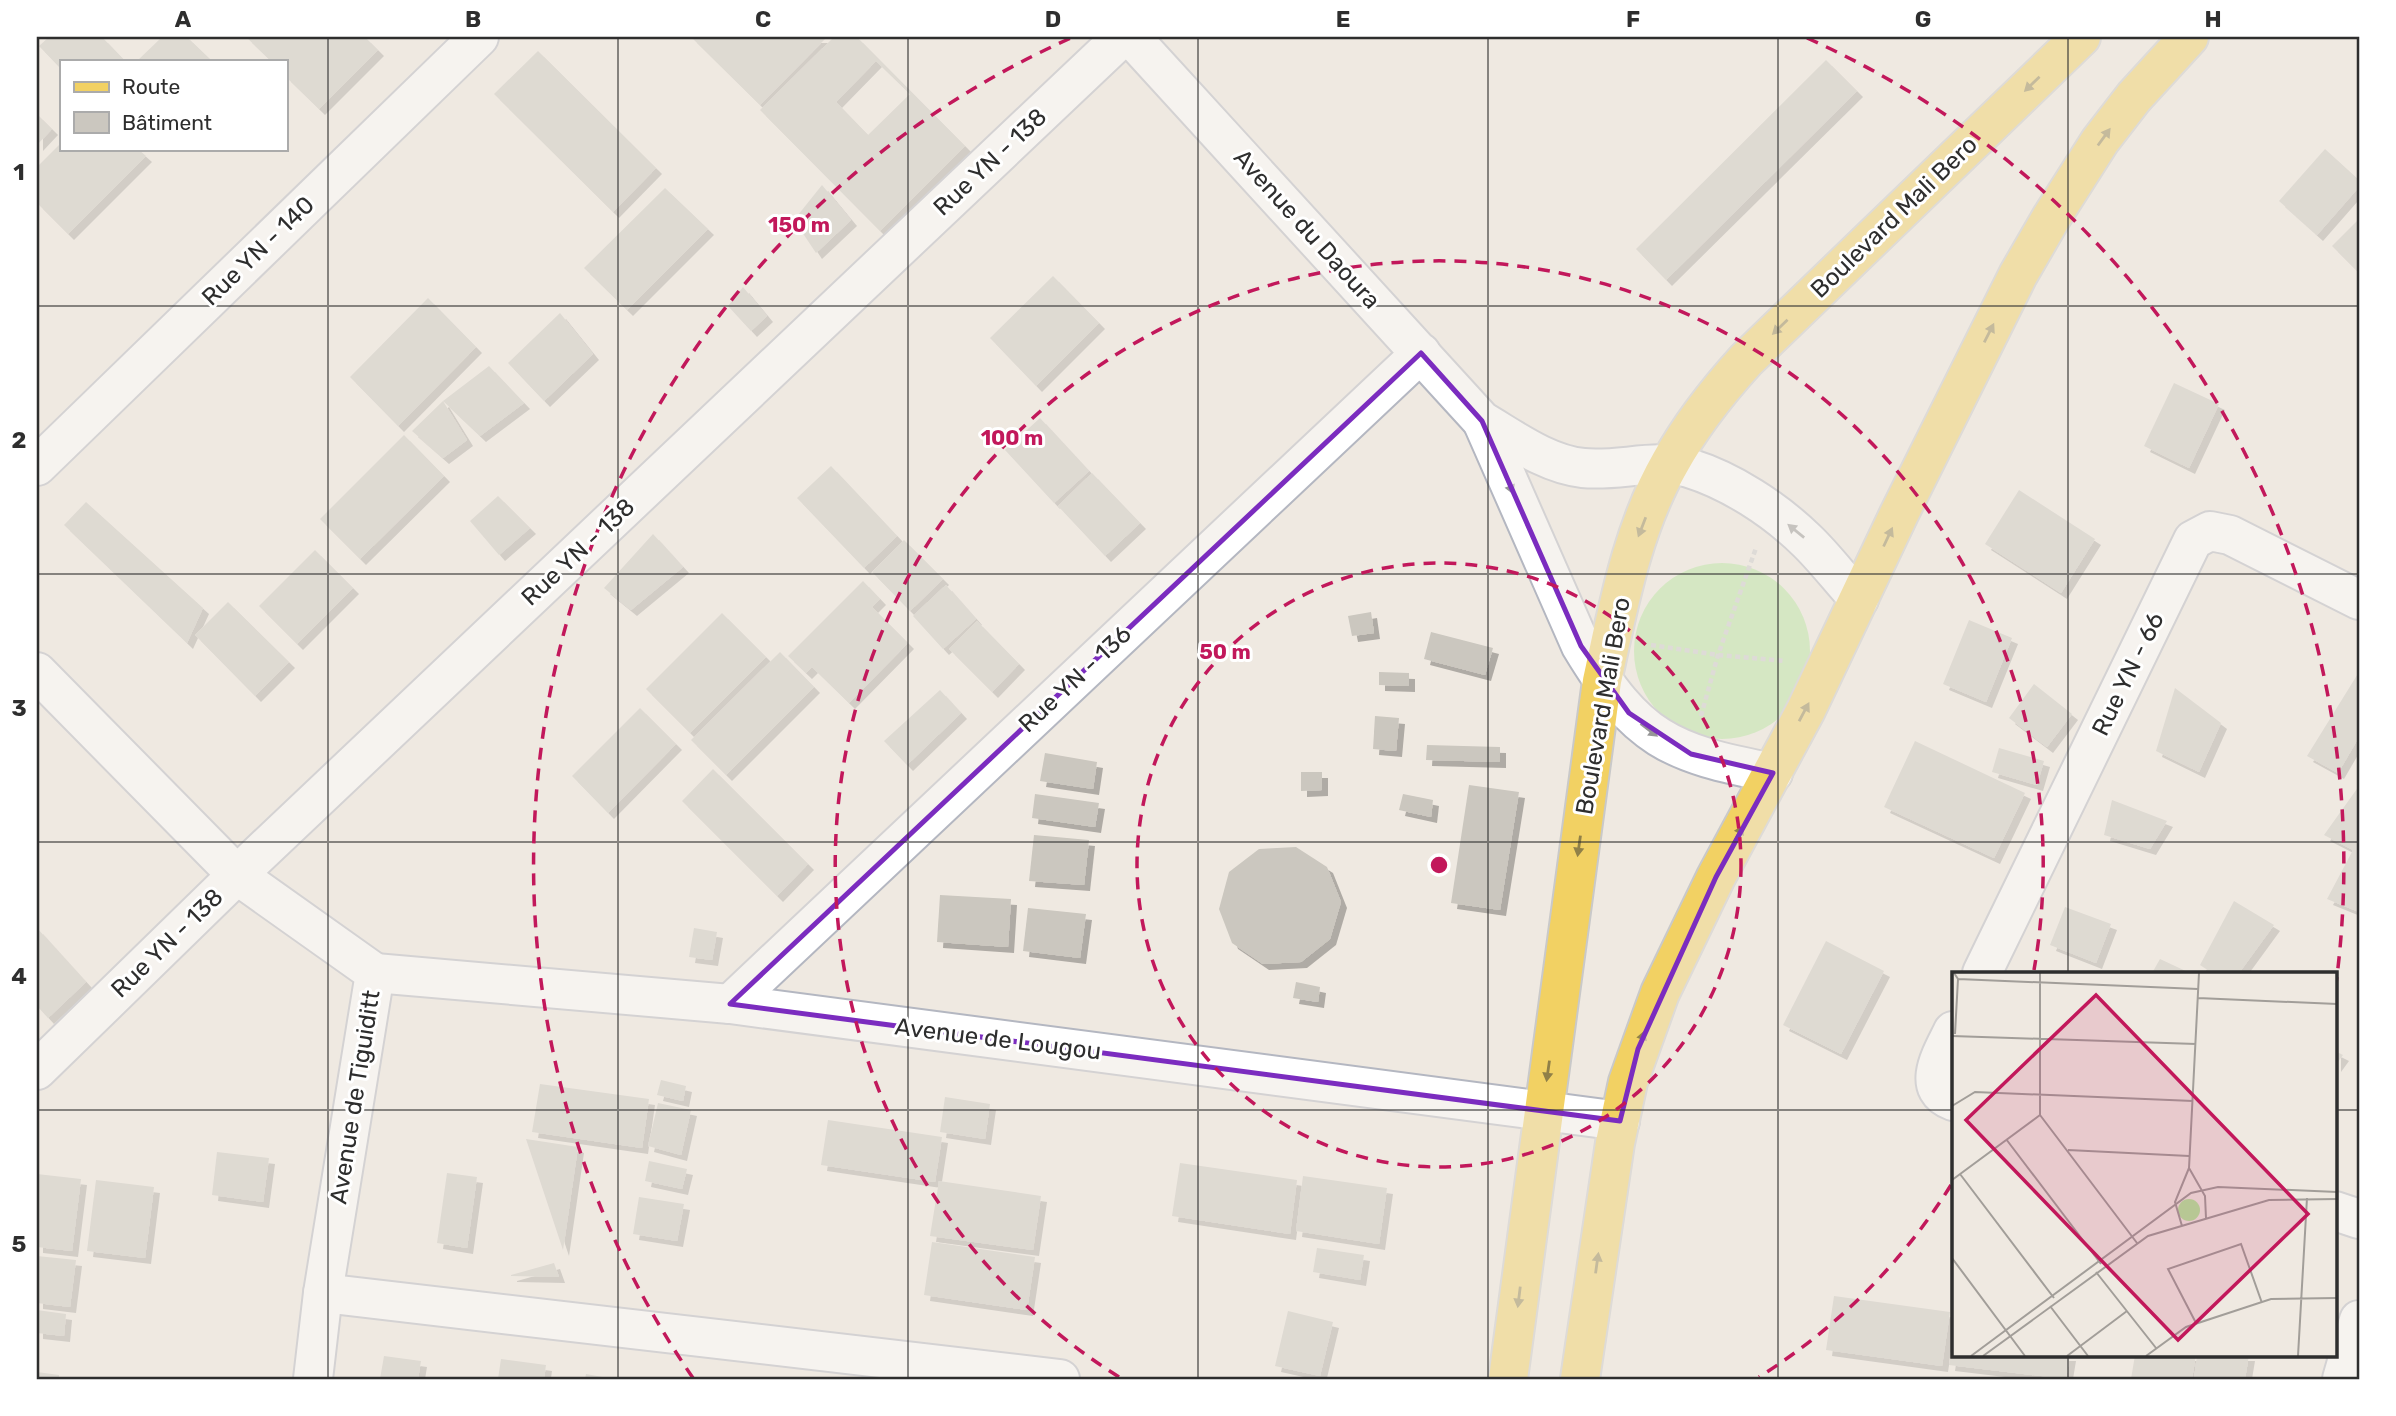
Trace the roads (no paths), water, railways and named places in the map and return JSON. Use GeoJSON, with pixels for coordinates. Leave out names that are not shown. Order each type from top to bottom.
{"type":"FeatureCollection","features":[{"type":"Feature","properties":{"kind":"main road","name":"Boulevard Mali Bero"},"geometry":{"type":"LineString","coordinates":[[1508,1379],[1602,681],[1636,542],[1669,464],[1705,409],[1746,360],[2081,37]]}},
{"type":"Feature","properties":{"kind":"main road"},"geometry":{"type":"LineString","coordinates":[[1580,1379],[1628,1082],[1660,993],[1716,877],[1829,664],[1899,514],[2018,275],[2100,141],[2134,97],[2189,37]]}},
{"type":"Feature","properties":{"kind":"street","name":"Rue YN - 140"},"geometry":{"type":"LineString","coordinates":[[37,466],[479,37]]}},
{"type":"Feature","properties":{"kind":"street","name":"Rue YN - 138"},"geometry":{"type":"LineString","coordinates":[[37,1070],[237,875],[1122,37]]}},
{"type":"Feature","properties":{"kind":"street","name":"Avenue du Daoura"},"geometry":{"type":"LineString","coordinates":[[1131,37],[1482,421],[1581,646],[1602,681],[1629,713],[1646,729],[1670,745],[1691,754],[1773,773]]}},
{"type":"Feature","properties":{"kind":"street","name":"Rue YN - 136"},"geometry":{"type":"LineString","coordinates":[[730,1004],[1421,353]]}},
{"type":"Feature","properties":{"kind":"street","name":"Avenue du Daoura"},"geometry":{"type":"LineString","coordinates":[[1482,421],[1551,460],[1583,468],[1669,464],[1686,467],[1728,484],[1769,510],[1805,539],[1859,599]]}},
{"type":"Feature","properties":{"kind":"street","name":"Rue YN - 66"},"geometry":{"type":"LineString","coordinates":[[1982,972],[2193,541],[2210,531],[2230,535],[2359,600]]}},
{"type":"Feature","properties":{"kind":"street","name":"Avenue de Tiguiditt"},"geometry":{"type":"LineString","coordinates":[[37,672],[237,875],[375,973],[323,1293],[313,1379]]}},
{"type":"Feature","properties":{"kind":"street","name":"Avenue de Lougou"},"geometry":{"type":"LineString","coordinates":[[375,973],[730,1004],[1620,1121]]}},
{"type":"Feature","properties":{"kind":"street"},"geometry":{"type":"LineString","coordinates":[[1952,1033],[1935,1068],[1937,1087],[1948,1100],[1952,1101]]}},
{"type":"Feature","properties":{"kind":"street"},"geometry":{"type":"LineString","coordinates":[[2336,1212],[2359,1219]]}},
{"type":"Feature","properties":{"kind":"street"},"geometry":{"type":"LineString","coordinates":[[323,1293],[1060,1379]]}},
{"type":"Feature","properties":{"kind":"street"},"geometry":{"type":"LineString","coordinates":[[2343,1379],[2359,1320]]}}]}
